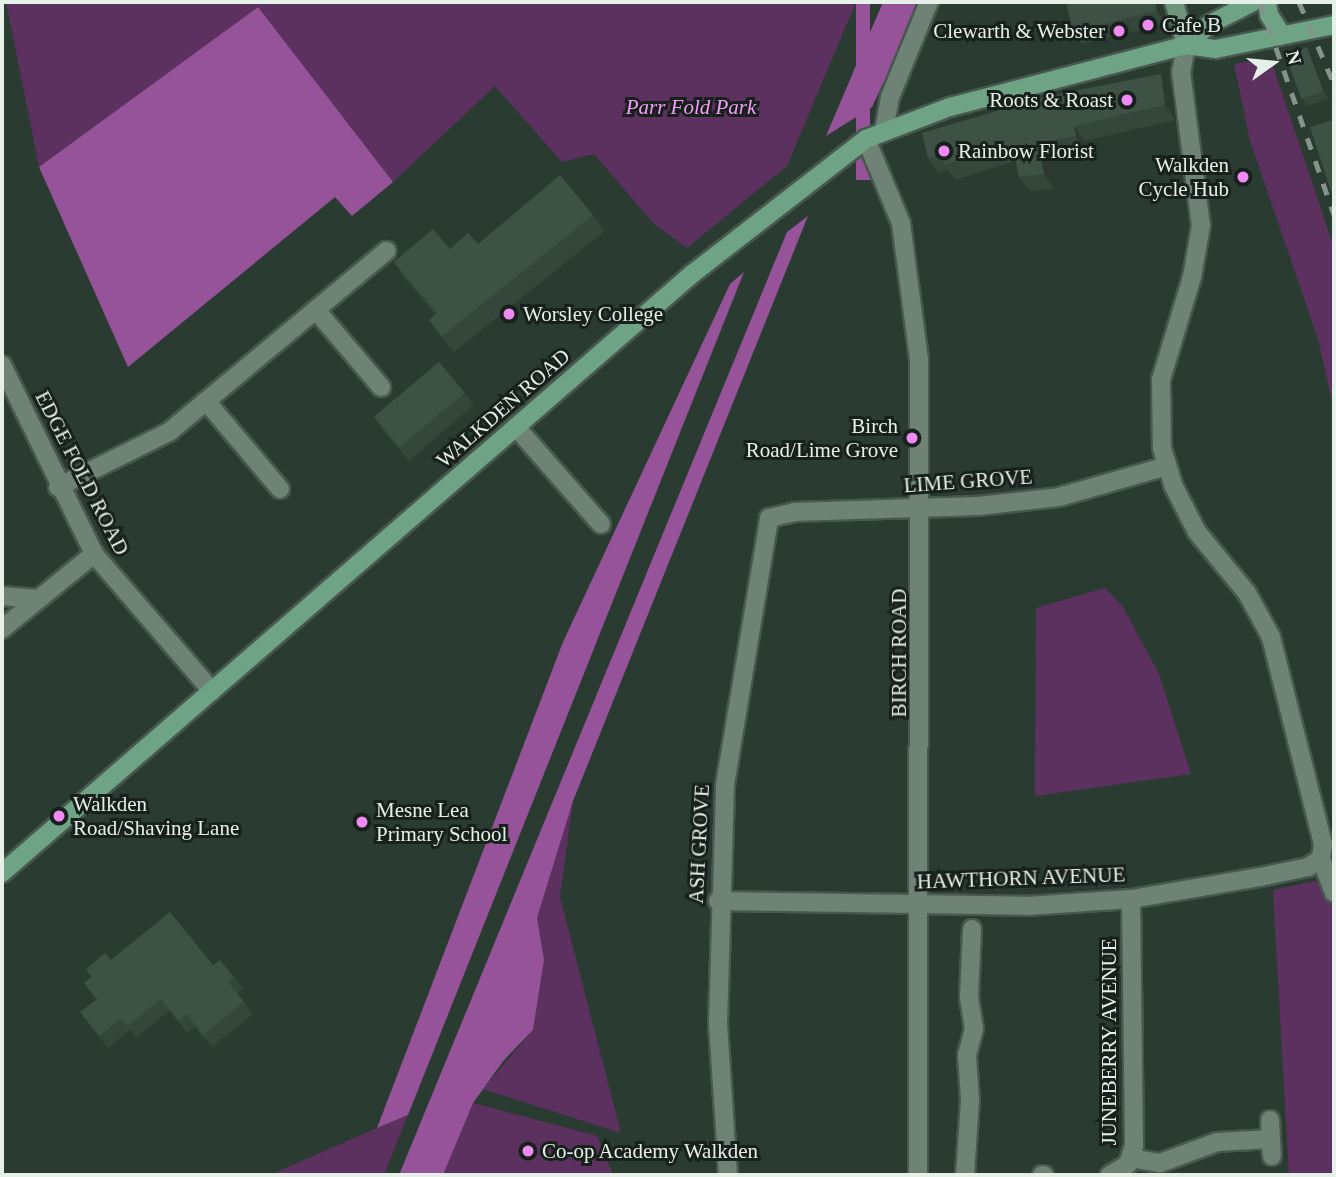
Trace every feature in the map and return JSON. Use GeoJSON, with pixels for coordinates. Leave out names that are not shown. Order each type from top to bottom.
{"type":"FeatureCollection","features":[{"type":"Feature","properties":{"kind":"main road"},"geometry":{"type":"LineString","coordinates":[[1185,45],[1210,24],[1253,2]]}},
{"type":"Feature","properties":{"kind":"main road"},"geometry":{"type":"LineString","coordinates":[[1267,2],[1269,15],[1282,35]]}},
{"type":"Feature","properties":{"kind":"main road","name":"WALKDEN ROAD"},"geometry":{"type":"LineString","coordinates":[[2,873],[753,222],[866,139],[950,107],[1185,45],[1216,49],[1334,25]]}},
{"type":"Feature","properties":{"kind":"street"},"geometry":{"type":"LineString","coordinates":[[884,131],[890,97],[929,2]]}},
{"type":"Feature","properties":{"kind":"street"},"geometry":{"type":"LineString","coordinates":[[1174,2],[1185,45],[1181,72],[1201,225],[1192,277],[1161,380],[1160,429],[1167,466],[1197,532],[1247,593],[1272,637],[1323,844],[1321,859],[1334,892]]}},
{"type":"Feature","properties":{"kind":"street","name":"BIRCH ROAD"},"geometry":{"type":"LineString","coordinates":[[866,139],[894,199],[907,255],[919,359],[922,508],[922,905],[918,1175]]}},
{"type":"Feature","properties":{"kind":"street"},"geometry":{"type":"LineString","coordinates":[[58,487],[156,442],[386,251]]}},
{"type":"Feature","properties":{"kind":"street"},"geometry":{"type":"LineString","coordinates":[[316,310],[381,387]]}},
{"type":"Feature","properties":{"kind":"street","name":"EDGE FOLD ROAD"},"geometry":{"type":"LineString","coordinates":[[2,365],[58,487],[94,554],[212,691]]}},
{"type":"Feature","properties":{"kind":"street"},"geometry":{"type":"LineString","coordinates":[[206,401],[280,489]]}},
{"type":"Feature","properties":{"kind":"street"},"geometry":{"type":"LineString","coordinates":[[516,427],[601,524]]}},
{"type":"Feature","properties":{"kind":"street","name":"LIME GROVE"},"geometry":{"type":"LineString","coordinates":[[769,518],[794,512],[922,508],[1059,497],[1167,466]]}},
{"type":"Feature","properties":{"kind":"street","name":"ASH GROVE"},"geometry":{"type":"LineString","coordinates":[[728,1175],[718,1024],[718,901],[728,747],[769,518]]}},
{"type":"Feature","properties":{"kind":"street"},"geometry":{"type":"LineString","coordinates":[[2,629],[94,554]]}},
{"type":"Feature","properties":{"kind":"street"},"geometry":{"type":"LineString","coordinates":[[2,596],[37,599]]}},
{"type":"Feature","properties":{"kind":"street","name":"HAWTHORN AVENUE"},"geometry":{"type":"LineString","coordinates":[[718,901],[1027,906],[1131,899],[1308,867],[1321,859]]}},
{"type":"Feature","properties":{"kind":"street","name":"JUNEBERRY AVENUE"},"geometry":{"type":"LineString","coordinates":[[1111,1175],[1131,1158],[1131,899]]}},
{"type":"Feature","properties":{"kind":"street"},"geometry":{"type":"LineString","coordinates":[[965,1175],[970,1100],[967,1055],[974,1029],[964,956],[972,929]]}},
{"type":"Feature","properties":{"kind":"street"},"geometry":{"type":"LineString","coordinates":[[1131,1158],[1160,1163],[1217,1142],[1271,1147],[1270,1120]]}},
{"type":"Feature","properties":{"kind":"green space","name":"Parr Fold Park"},"geometry":{"type":"Polygon","coordinates":[[[6,2],[856,2],[787,166],[687,248],[654,224],[594,154],[562,162],[495,86],[393,182],[258,7],[39,167],[6,2]]]}},
{"type":"Feature","properties":{"kind":"green space"},"geometry":{"type":"Polygon","coordinates":[[[1257,60],[1260,66],[1273,66],[1334,248],[1334,410],[1318,339],[1250,141],[1234,64],[1257,60]]]}},
{"type":"Feature","properties":{"kind":"green space"},"geometry":{"type":"Polygon","coordinates":[[[1105,588],[1123,607],[1159,674],[1191,774],[1035,796],[1036,608],[1105,588]]]}},
{"type":"Feature","properties":{"kind":"green space"},"geometry":{"type":"Polygon","coordinates":[[[573,801],[560,897],[621,1133],[483,1089],[533,1030],[544,960],[537,918],[573,801]]]}},
{"type":"Feature","properties":{"kind":"green space"},"geometry":{"type":"Polygon","coordinates":[[[1315,881],[1334,900],[1334,1175],[1289,1175],[1273,890],[1315,881]]]}},
{"type":"Feature","properties":{"kind":"green space","name":"Co-op Academy Walkden"},"geometry":{"type":"Polygon","coordinates":[[[473,1103],[597,1136],[613,1175],[443,1175],[473,1103]]]}},
{"type":"Feature","properties":{"kind":"green space"},"geometry":{"type":"Polygon","coordinates":[[[408,1115],[384,1175],[270,1175],[377,1128],[408,1115]]]}},
{"type":"Feature","properties":{"kind":"shaded area"},"geometry":{"type":"Polygon","coordinates":[[[856,2],[870,2],[870,180],[856,180],[856,2]]]}},
{"type":"Feature","properties":{"kind":"shaded area"},"geometry":{"type":"Polygon","coordinates":[[[883,2],[921,2],[872,107],[826,136],[883,2]]]}},
{"type":"Feature","properties":{"kind":"shaded area"},"geometry":{"type":"Polygon","coordinates":[[[258,7],[393,182],[352,216],[335,197],[128,367],[39,167],[258,7]]]}},
{"type":"Feature","properties":{"kind":"shaded area"},"geometry":{"type":"Polygon","coordinates":[[[808,216],[573,801],[537,918],[544,960],[533,1030],[504,1060],[473,1103],[443,1175],[399,1175],[787,232],[808,216]]]}},
{"type":"Feature","properties":{"kind":"shaded area"},"geometry":{"type":"Polygon","coordinates":[[[744,272],[408,1115],[377,1128],[563,642],[730,284],[744,272]]]}},
{"type":"Feature","properties":{"kind":"building"},"geometry":{"type":"Polygon","coordinates":[[[1066,2],[1155,2],[1157,11],[1073,32],[1066,2]]]}},
{"type":"Feature","properties":{"kind":"building"},"geometry":{"type":"Polygon","coordinates":[[[1307,47],[1323,91],[1301,99],[1285,55],[1307,47]]]}},
{"type":"Feature","properties":{"kind":"building"},"geometry":{"type":"Polygon","coordinates":[[[1161,74],[1165,105],[1074,126],[1076,136],[1038,143],[1044,174],[1019,177],[1012,144],[944,165],[942,155],[928,158],[922,133],[1048,96],[1161,74]]]}},
{"type":"Feature","properties":{"kind":"building"},"geometry":{"type":"Polygon","coordinates":[[[1334,120],[1334,201],[1310,127],[1334,120]]]}},
{"type":"Feature","properties":{"kind":"building"},"geometry":{"type":"Polygon","coordinates":[[[560,175],[593,215],[442,336],[429,320],[437,313],[394,262],[433,229],[450,249],[468,233],[478,244],[560,175]]]}},
{"type":"Feature","properties":{"kind":"building"},"geometry":{"type":"Polygon","coordinates":[[[439,362],[465,393],[400,447],[374,417],[439,362]]]}},
{"type":"Feature","properties":{"kind":"building"},"geometry":{"type":"Polygon","coordinates":[[[170,912],[213,965],[220,960],[234,977],[228,982],[244,1002],[203,1035],[187,1014],[179,1021],[161,999],[127,1026],[121,1018],[99,1036],[80,1012],[97,999],[84,983],[92,977],[86,969],[105,953],[111,960],[170,912]]]}},
{"type":"Feature","properties":{"kind":"railway"},"geometry":{"type":"LineString","coordinates":[[1260,2],[1334,214]]}},
{"type":"Feature","properties":{"kind":"railway"},"geometry":{"type":"LineString","coordinates":[[1299,2],[1334,84]]}},
{"type":"Feature","properties":{"kind":"place","name":"Cafe B"},"geometry":{"type":"Point","coordinates":[1148,25]}},
{"type":"Feature","properties":{"kind":"place","name":"Clewarth & Webster"},"geometry":{"type":"Point","coordinates":[1119,31]}},
{"type":"Feature","properties":{"kind":"place","name":"Roots & Roast"},"geometry":{"type":"Point","coordinates":[1127,100]}},
{"type":"Feature","properties":{"kind":"place","name":"Rainbow Florist"},"geometry":{"type":"Point","coordinates":[944,151]}},
{"type":"Feature","properties":{"kind":"place","name":"Walkden Cycle Hub"},"geometry":{"type":"Point","coordinates":[1243,177]}},
{"type":"Feature","properties":{"kind":"place","name":"Worsley College"},"geometry":{"type":"Point","coordinates":[509,314]}},
{"type":"Feature","properties":{"kind":"place","name":"Birch Road/Lime Grove"},"geometry":{"type":"Point","coordinates":[912,438]}},
{"type":"Feature","properties":{"kind":"place","name":"Walkden Road/Shaving Lane"},"geometry":{"type":"Point","coordinates":[59,816]}},
{"type":"Feature","properties":{"kind":"place","name":"Mesne Lea Primary School"},"geometry":{"type":"Point","coordinates":[362,822]}},
{"type":"Feature","properties":{"kind":"place","name":"Co-op Academy Walkden"},"geometry":{"type":"Point","coordinates":[528,1151]}}]}
